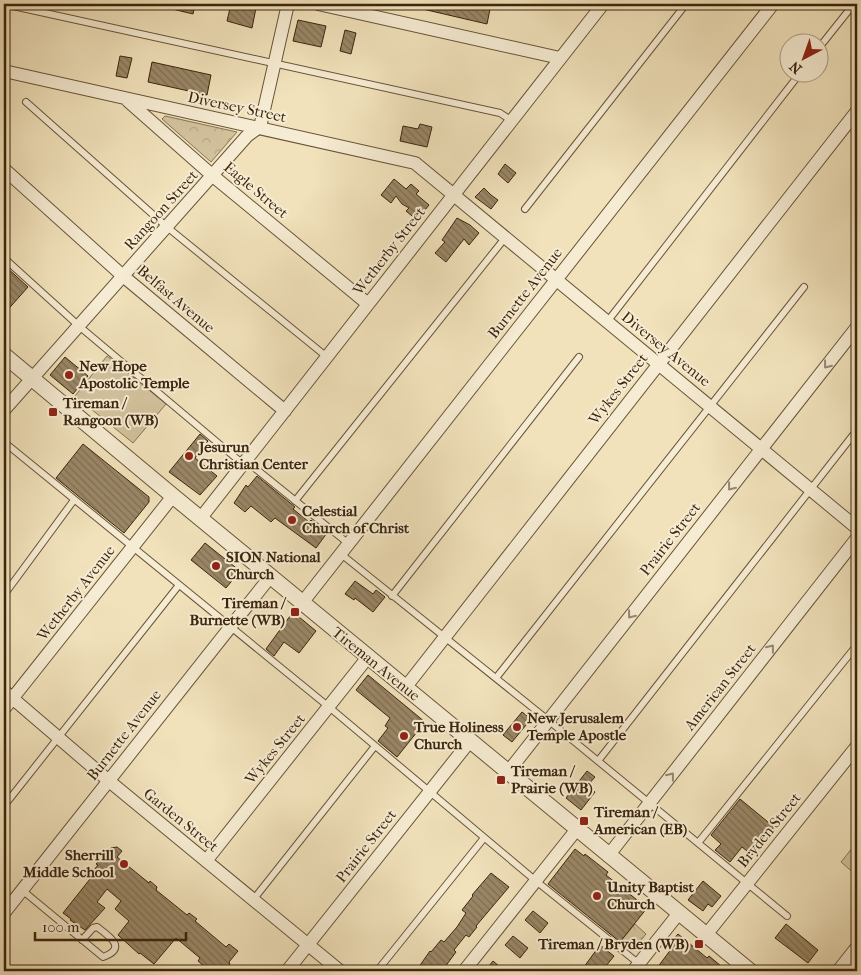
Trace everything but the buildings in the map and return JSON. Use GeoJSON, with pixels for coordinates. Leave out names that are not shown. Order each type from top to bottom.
{"type":"FeatureCollection","features":[{"type":"Feature","properties":{"kind":"street"},"geometry":{"type":"LineString","coordinates":[[258,128],[261,123],[288,4]]}},
{"type":"Feature","properties":{"kind":"street"},"geometry":{"type":"LineString","coordinates":[[318,4],[560,58]]}},
{"type":"Feature","properties":{"kind":"street","name":"Wetherby Street"},"geometry":{"type":"LineString","coordinates":[[200,519],[603,4]]}},
{"type":"Feature","properties":{"kind":"street","name":"Burnette Avenue"},"geometry":{"type":"LineString","coordinates":[[302,603],[773,4]]}},
{"type":"Feature","properties":{"kind":"street","name":"Diversey Street"},"geometry":{"type":"LineString","coordinates":[[4,71],[415,163],[454,195]]}},
{"type":"Feature","properties":{"kind":"street","name":"Eagle Street"},"geometry":{"type":"LineString","coordinates":[[126,99],[213,176],[368,304]]}},
{"type":"Feature","properties":{"kind":"street","name":"Wykes Street"},"geometry":{"type":"LineString","coordinates":[[405,688],[857,111]]}},
{"type":"Feature","properties":{"kind":"street","name":"Rangoon Street"},"geometry":{"type":"LineString","coordinates":[[4,410],[247,136],[258,128]]}},
{"type":"Feature","properties":{"kind":"street","name":"Belfast Avenue"},"geometry":{"type":"LineString","coordinates":[[4,169],[123,276],[285,411]]}},
{"type":"Feature","properties":{"kind":"street","name":"Diversey Avenue"},"geometry":{"type":"LineString","coordinates":[[454,195],[857,528]]}},
{"type":"Feature","properties":{"kind":"street","name":"Prairie Street"},"geometry":{"type":"LineString","coordinates":[[508,772],[857,326]]}},
{"type":"Feature","properties":{"kind":"street","name":"Tireman Avenue"},"geometry":{"type":"LineString","coordinates":[[4,354],[270,577],[750,971]]}},
{"type":"Feature","properties":{"kind":"street","name":"Wetherby Avenue"},"geometry":{"type":"LineString","coordinates":[[4,709],[8,695],[173,496]]}},
{"type":"Feature","properties":{"kind":"street","name":"American Street"},"geometry":{"type":"LineString","coordinates":[[608,856],[857,538]]}},
{"type":"Feature","properties":{"kind":"street","name":"Burnette Avenue"},"geometry":{"type":"LineString","coordinates":[[4,913],[270,577]]}},
{"type":"Feature","properties":{"kind":"street","name":"Wykes Street"},"geometry":{"type":"LineString","coordinates":[[206,861],[368,657]]}},
{"type":"Feature","properties":{"kind":"street","name":"Garden Street"},"geometry":{"type":"LineString","coordinates":[[8,695],[109,781],[340,971]]}},
{"type":"Feature","properties":{"kind":"street","name":"Prairie Street"},"geometry":{"type":"LineString","coordinates":[[287,971],[470,741]]}},
{"type":"Feature","properties":{"kind":"street","name":"Bryden Street"},"geometry":{"type":"LineString","coordinates":[[706,935],[857,746]]}},
{"type":"Feature","properties":{"kind":"street"},"geometry":{"type":"LineString","coordinates":[[464,971],[577,829]]}},
{"type":"Feature","properties":{"kind":"street"},"geometry":{"type":"LineString","coordinates":[[640,969],[679,913]]}},
{"type":"Feature","properties":{"kind":"street"},"geometry":{"type":"LineString","coordinates":[[838,971],[857,947]]}},
{"type":"Feature","properties":{"kind":"lane"},"geometry":{"type":"LineString","coordinates":[[4,4],[500,113],[512,121]]}},
{"type":"Feature","properties":{"kind":"lane"},"geometry":{"type":"LineString","coordinates":[[525,209],[686,4]]}},
{"type":"Feature","properties":{"kind":"lane"},"geometry":{"type":"LineString","coordinates":[[828,37],[853,6]]}},
{"type":"Feature","properties":{"kind":"lane"},"geometry":{"type":"LineString","coordinates":[[607,322],[792,82]]}},
{"type":"Feature","properties":{"kind":"lane"},"geometry":{"type":"LineString","coordinates":[[26,102],[167,227],[327,357]]}},
{"type":"Feature","properties":{"kind":"lane"},"geometry":{"type":"LineString","coordinates":[[295,501],[506,238]]}},
{"type":"Feature","properties":{"kind":"lane"},"geometry":{"type":"LineString","coordinates":[[4,258],[79,326],[244,462],[295,501],[392,596],[548,720],[787,916]]}},
{"type":"Feature","properties":{"kind":"lane"},"geometry":{"type":"LineString","coordinates":[[496,678],[804,287]]}},
{"type":"Feature","properties":{"kind":"lane"},"geometry":{"type":"LineString","coordinates":[[392,596],[579,357]]}},
{"type":"Feature","properties":{"kind":"lane"},"geometry":{"type":"LineString","coordinates":[[598,761],[857,430]]}},
{"type":"Feature","properties":{"kind":"lane"},"geometry":{"type":"LineString","coordinates":[[4,442],[329,707],[640,969]]}},
{"type":"Feature","properties":{"kind":"lane"},"geometry":{"type":"LineString","coordinates":[[4,595],[74,500]]}},
{"type":"Feature","properties":{"kind":"lane"},"geometry":{"type":"LineString","coordinates":[[4,806],[179,585]]}},
{"type":"Feature","properties":{"kind":"lane"},"geometry":{"type":"LineString","coordinates":[[698,843],[857,645]]}},
{"type":"Feature","properties":{"kind":"lane"},"geometry":{"type":"LineString","coordinates":[[253,900],[375,746]]}},
{"type":"Feature","properties":{"kind":"lane"},"geometry":{"type":"LineString","coordinates":[[377,971],[484,838]]}},
{"type":"Feature","properties":{"kind":"lane"},"geometry":{"type":"LineString","coordinates":[[22,890],[82,940],[103,957],[112,952],[116,947],[112,938],[97,927],[93,928],[82,940]]}},
{"type":"Feature","properties":{"kind":"green space"},"geometry":{"type":"Polygon","coordinates":[[[165,116],[237,132],[211,162],[162,119],[165,116]]]}},
{"type":"Feature","properties":{"kind":"green space"},"geometry":{"type":"Polygon","coordinates":[[[107,356],[166,404],[133,443],[75,396],[107,356]]]}},
{"type":"Feature","properties":{"kind":"green space"},"geometry":{"type":"Polygon","coordinates":[[[857,842],[857,876],[841,862],[857,842]]]}},
{"type":"Feature","properties":{"kind":"green space"},"geometry":{"type":"Polygon","coordinates":[[[635,924],[646,934],[632,951],[620,942],[635,924]]]}},
{"type":"Feature","properties":{"kind":"place","name":"New Hope Apostolic Temple"},"geometry":{"type":"Point","coordinates":[69,375]}},
{"type":"Feature","properties":{"kind":"place","name":"Tireman / Rangoon (WB)"},"geometry":{"type":"Point","coordinates":[53,412]}},
{"type":"Feature","properties":{"kind":"place","name":"Jesurun Christian Center"},"geometry":{"type":"Point","coordinates":[189,456]}},
{"type":"Feature","properties":{"kind":"place","name":"Celestial Church of Christ"},"geometry":{"type":"Point","coordinates":[292,520]}},
{"type":"Feature","properties":{"kind":"place","name":"SION National Church"},"geometry":{"type":"Point","coordinates":[216,566]}},
{"type":"Feature","properties":{"kind":"place","name":"Tireman / Burnette (WB)"},"geometry":{"type":"Point","coordinates":[295,612]}},
{"type":"Feature","properties":{"kind":"place","name":"New Jerusalem Temple Apostle"},"geometry":{"type":"Point","coordinates":[517,727]}},
{"type":"Feature","properties":{"kind":"place","name":"True Holiness Church"},"geometry":{"type":"Point","coordinates":[404,736]}},
{"type":"Feature","properties":{"kind":"place","name":"Tireman / Prairie (WB)"},"geometry":{"type":"Point","coordinates":[501,780]}},
{"type":"Feature","properties":{"kind":"place","name":"Tireman / American (EB)"},"geometry":{"type":"Point","coordinates":[584,821]}},
{"type":"Feature","properties":{"kind":"place","name":"Sherrill Middle School"},"geometry":{"type":"Point","coordinates":[124,864]}},
{"type":"Feature","properties":{"kind":"place","name":"Unity Baptist Church"},"geometry":{"type":"Point","coordinates":[597,896]}},
{"type":"Feature","properties":{"kind":"place","name":"Tireman / Bryden (WB)"},"geometry":{"type":"Point","coordinates":[699,944]}}]}
